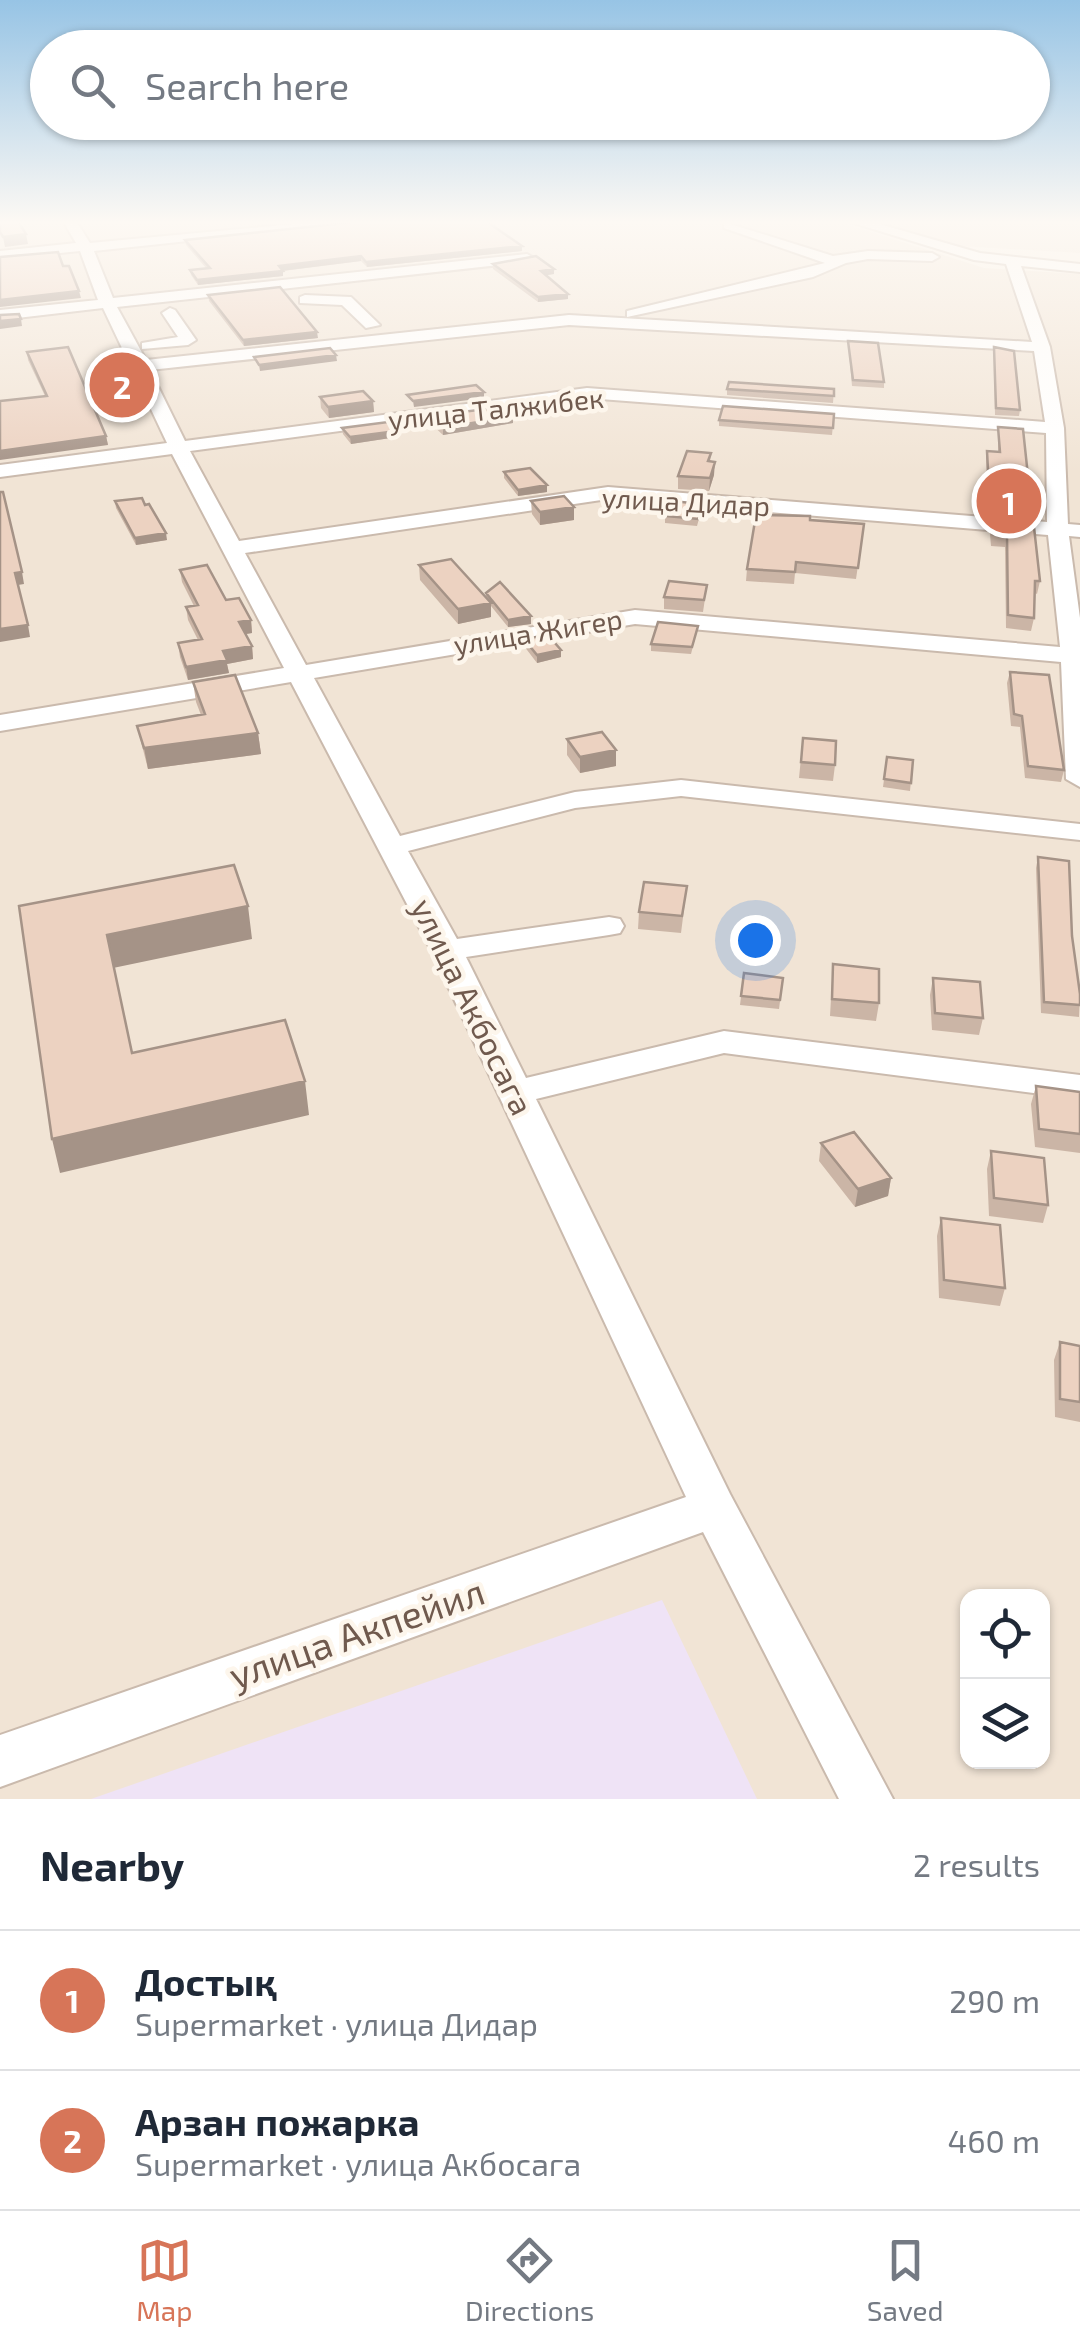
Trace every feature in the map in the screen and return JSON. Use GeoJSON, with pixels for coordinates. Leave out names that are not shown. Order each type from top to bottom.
{"type":"FeatureCollection","features":[{"type":"Feature","properties":{"kind":"street","name":"улица Акбосага"},"geometry":{"type":"LineString","coordinates":[[111,305],[179,449],[447,950],[714,1508],[866,1799]]}},
{"type":"Feature","properties":{"kind":"street"},"geometry":{"type":"LineString","coordinates":[[124,334],[170,313],[253,305]]}},
{"type":"Feature","properties":{"kind":"street"},"geometry":{"type":"LineString","coordinates":[[124,334],[278,305]]}},
{"type":"Feature","properties":{"kind":"street"},"geometry":{"type":"LineString","coordinates":[[351,305],[372,326]]}},
{"type":"Feature","properties":{"kind":"street"},"geometry":{"type":"LineString","coordinates":[[610,321],[678,305]]}},
{"type":"Feature","properties":{"kind":"street"},"geometry":{"type":"LineString","coordinates":[[1027,305],[1042,347],[1069,531],[1080,779]]}},
{"type":"Feature","properties":{"kind":"street"},"geometry":{"type":"LineString","coordinates":[[0,315],[188,340],[170,313]]}},
{"type":"Feature","properties":{"kind":"street"},"geometry":{"type":"LineString","coordinates":[[124,334],[610,321],[1042,347]]}},
{"type":"Feature","properties":{"kind":"street","name":"улица Талжибек"},"geometry":{"type":"LineString","coordinates":[[0,471],[587,393],[1055,428]]}},
{"type":"Feature","properties":{"kind":"street","name":"улица Дидар"},"geometry":{"type":"LineString","coordinates":[[235,548],[608,493],[1069,531]]}},
{"type":"Feature","properties":{"kind":"street","name":"улица Жигер"},"geometry":{"type":"LineString","coordinates":[[0,723],[635,616],[1077,656]]}},
{"type":"Feature","properties":{"kind":"street"},"geometry":{"type":"LineString","coordinates":[[393,846],[575,800],[681,788],[1080,832]]}},
{"type":"Feature","properties":{"kind":"street"},"geometry":{"type":"LineString","coordinates":[[447,950],[609,926]]}},
{"type":"Feature","properties":{"kind":"street"},"geometry":{"type":"LineString","coordinates":[[513,1093],[724,1042],[1080,1087]]}},
{"type":"Feature","properties":{"kind":"street","name":"улица Акпейил"},"geometry":{"type":"LineString","coordinates":[[0,1761],[714,1508]]}},
{"type":"Feature","properties":{"kind":"shaded area"},"geometry":{"type":"Polygon","coordinates":[[[0,305],[1080,305],[1080,1799],[0,1799],[0,305]]]}},
{"type":"Feature","properties":{"kind":"shaded area"},"geometry":{"type":"Polygon","coordinates":[[[662,1600],[757,1799],[91,1799],[662,1600]]]}},
{"type":"Feature","properties":{"kind":"building"},"geometry":{"type":"Polygon","coordinates":[[[216,305],[295,305],[317,332],[243,340],[216,305]]]}},
{"type":"Feature","properties":{"kind":"building"},"geometry":{"type":"Polygon","coordinates":[[[19,314],[21,319],[0,321],[0,315],[19,314]]]}},
{"type":"Feature","properties":{"kind":"building"},"geometry":{"type":"Polygon","coordinates":[[[848,341],[878,343],[884,382],[853,380],[848,341]]]}},
{"type":"Feature","properties":{"kind":"building"},"geometry":{"type":"Polygon","coordinates":[[[68,347],[106,436],[0,451],[0,401],[47,396],[27,352],[68,347]]]}},
{"type":"Feature","properties":{"kind":"building"},"geometry":{"type":"Polygon","coordinates":[[[994,347],[1014,351],[1020,410],[996,408],[994,347]]]}},
{"type":"Feature","properties":{"kind":"building"},"geometry":{"type":"Polygon","coordinates":[[[330,348],[336,355],[259,365],[254,357],[330,348]]]}},
{"type":"Feature","properties":{"kind":"building"},"geometry":{"type":"Polygon","coordinates":[[[729,382],[834,389],[834,396],[727,389],[729,382]]]}},
{"type":"Feature","properties":{"kind":"building"},"geometry":{"type":"Polygon","coordinates":[[[476,385],[484,392],[413,401],[407,395],[476,385]]]}},
{"type":"Feature","properties":{"kind":"building"},"geometry":{"type":"Polygon","coordinates":[[[363,391],[373,401],[328,407],[320,397],[363,391]]]}},
{"type":"Feature","properties":{"kind":"building"},"geometry":{"type":"Polygon","coordinates":[[[723,406],[834,414],[833,428],[719,420],[723,406]]]}},
{"type":"Feature","properties":{"kind":"building"},"geometry":{"type":"Polygon","coordinates":[[[502,407],[513,416],[443,428],[430,416],[502,407]]]}},
{"type":"Feature","properties":{"kind":"building"},"geometry":{"type":"Polygon","coordinates":[[[388,422],[397,431],[350,437],[342,428],[388,422]]]}},
{"type":"Feature","properties":{"kind":"building"},"geometry":{"type":"Polygon","coordinates":[[[998,427],[1023,429],[1028,476],[1021,475],[1024,510],[990,507],[987,451],[1000,452],[998,427]]]}},
{"type":"Feature","properties":{"kind":"building"},"geometry":{"type":"Polygon","coordinates":[[[687,451],[711,453],[708,461],[715,462],[710,478],[678,476],[687,451]]]}},
{"type":"Feature","properties":{"kind":"building"},"geometry":{"type":"Polygon","coordinates":[[[530,468],[547,485],[518,490],[504,472],[530,468]]]}},
{"type":"Feature","properties":{"kind":"building"},"geometry":{"type":"Polygon","coordinates":[[[0,492],[22,572],[15,573],[28,625],[0,629],[0,492]]]}},
{"type":"Feature","properties":{"kind":"building"},"geometry":{"type":"Polygon","coordinates":[[[564,496],[574,507],[540,512],[531,501],[564,496]]]}},
{"type":"Feature","properties":{"kind":"building"},"geometry":{"type":"Polygon","coordinates":[[[142,498],[166,533],[135,538],[115,501],[142,498]]]}},
{"type":"Feature","properties":{"kind":"building"},"geometry":{"type":"Polygon","coordinates":[[[671,501],[703,504],[698,519],[665,516],[671,501]]]}},
{"type":"Feature","properties":{"kind":"building"},"geometry":{"type":"Polygon","coordinates":[[[756,515],[810,516],[810,520],[864,524],[858,568],[796,562],[795,572],[747,569],[756,515]]]}},
{"type":"Feature","properties":{"kind":"building"},"geometry":{"type":"Polygon","coordinates":[[[993,522],[1034,527],[1040,581],[1035,581],[1034,618],[1008,615],[1007,535],[993,534],[993,522]]]}},
{"type":"Feature","properties":{"kind":"building"},"geometry":{"type":"Polygon","coordinates":[[[451,559],[491,603],[458,609],[419,565],[451,559]]]}},
{"type":"Feature","properties":{"kind":"building"},"geometry":{"type":"Polygon","coordinates":[[[207,565],[226,600],[239,598],[251,620],[239,622],[252,646],[223,651],[227,660],[186,667],[178,643],[202,639],[186,607],[198,605],[180,570],[207,565]]]}},
{"type":"Feature","properties":{"kind":"building"},"geometry":{"type":"Polygon","coordinates":[[[669,581],[707,585],[704,600],[664,597],[669,581]]]}},
{"type":"Feature","properties":{"kind":"building"},"geometry":{"type":"Polygon","coordinates":[[[500,582],[531,616],[508,620],[486,593],[500,582]]]}},
{"type":"Feature","properties":{"kind":"building"},"geometry":{"type":"Polygon","coordinates":[[[658,622],[698,626],[692,647],[651,644],[658,622]]]}},
{"type":"Feature","properties":{"kind":"building"},"geometry":{"type":"Polygon","coordinates":[[[548,635],[561,650],[537,655],[524,639],[548,635]]]}},
{"type":"Feature","properties":{"kind":"building"},"geometry":{"type":"Polygon","coordinates":[[[1010,672],[1049,675],[1064,770],[1028,766],[1022,716],[1014,714],[1010,672]]]}},
{"type":"Feature","properties":{"kind":"building"},"geometry":{"type":"Polygon","coordinates":[[[235,675],[258,733],[144,748],[137,726],[205,714],[193,682],[235,675]]]}},
{"type":"Feature","properties":{"kind":"building"},"geometry":{"type":"Polygon","coordinates":[[[602,732],[616,750],[580,757],[567,739],[602,732]]]}},
{"type":"Feature","properties":{"kind":"building"},"geometry":{"type":"Polygon","coordinates":[[[803,738],[836,741],[835,765],[801,762],[803,738]]]}},
{"type":"Feature","properties":{"kind":"building"},"geometry":{"type":"Polygon","coordinates":[[[887,757],[913,760],[911,783],[884,779],[887,757]]]}},
{"type":"Feature","properties":{"kind":"building"},"geometry":{"type":"Polygon","coordinates":[[[1038,857],[1069,861],[1080,1005],[1044,1002],[1038,857]]]}},
{"type":"Feature","properties":{"kind":"building"},"geometry":{"type":"Polygon","coordinates":[[[234,865],[248,906],[107,935],[132,1053],[285,1020],[305,1081],[52,1139],[19,906],[234,865]]]}},
{"type":"Feature","properties":{"kind":"building"},"geometry":{"type":"Polygon","coordinates":[[[644,882],[687,886],[682,916],[639,912],[644,882]]]}},
{"type":"Feature","properties":{"kind":"building"},"geometry":{"type":"Polygon","coordinates":[[[833,964],[879,969],[879,1003],[832,999],[833,964]]]}},
{"type":"Feature","properties":{"kind":"building"},"geometry":{"type":"Polygon","coordinates":[[[744,973],[783,978],[780,1000],[741,996],[744,973]]]}},
{"type":"Feature","properties":{"kind":"building"},"geometry":{"type":"Polygon","coordinates":[[[933,978],[980,982],[983,1018],[935,1013],[933,978]]]}},
{"type":"Feature","properties":{"kind":"building"},"geometry":{"type":"Polygon","coordinates":[[[1036,1086],[1080,1092],[1080,1134],[1039,1129],[1036,1086]]]}},
{"type":"Feature","properties":{"kind":"building"},"geometry":{"type":"Polygon","coordinates":[[[854,1132],[891,1178],[858,1189],[821,1143],[854,1132]]]}},
{"type":"Feature","properties":{"kind":"building"},"geometry":{"type":"Polygon","coordinates":[[[991,1151],[1044,1158],[1048,1205],[994,1198],[991,1151]]]}},
{"type":"Feature","properties":{"kind":"building"},"geometry":{"type":"Polygon","coordinates":[[[941,1218],[1000,1225],[1005,1288],[944,1280],[941,1218]]]}},
{"type":"Feature","properties":{"kind":"building"},"geometry":{"type":"Polygon","coordinates":[[[1060,1342],[1080,1346],[1080,1402],[1060,1399],[1060,1342]]]}},
{"type":"Feature","properties":{"kind":"place","name":"Арзан пожарка"},"geometry":{"type":"Point","coordinates":[122,385]}},
{"type":"Feature","properties":{"kind":"place","name":"Достық"},"geometry":{"type":"Point","coordinates":[1009,501]}}]}
